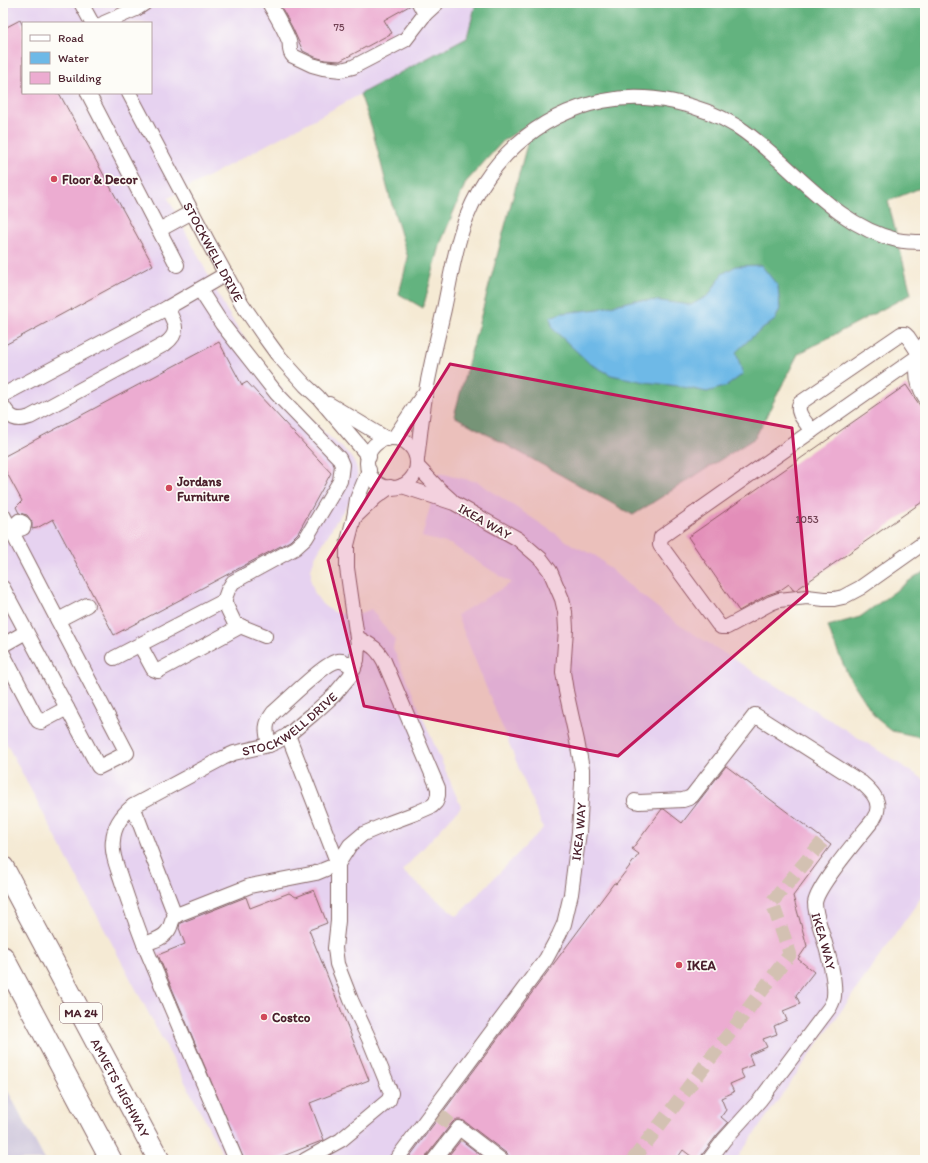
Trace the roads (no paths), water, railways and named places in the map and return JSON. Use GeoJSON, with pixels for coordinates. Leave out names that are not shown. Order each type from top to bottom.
{"type":"FeatureCollection","features":[{"type":"Feature","properties":{"kind":"highway","name":"AMVETS HIGHWAY"},"geometry":{"type":"LineString","coordinates":[[3,867],[159,1160]]}},
{"type":"Feature","properties":{"kind":"highway"},"geometry":{"type":"LineString","coordinates":[[3,957],[111,1160]]}},
{"type":"Feature","properties":{"kind":"street"},"geometry":{"type":"LineString","coordinates":[[81,3],[91,22]]}},
{"type":"Feature","properties":{"kind":"street"},"geometry":{"type":"LineString","coordinates":[[106,22],[136,9],[145,3]]}},
{"type":"Feature","properties":{"kind":"street"},"geometry":{"type":"LineString","coordinates":[[269,3],[290,43],[290,53],[295,58],[316,67],[335,70],[353,67],[405,40],[422,9],[437,3]]}},
{"type":"Feature","properties":{"kind":"street"},"geometry":{"type":"LineString","coordinates":[[89,94],[177,265]]}},
{"type":"Feature","properties":{"kind":"street","name":"STOCKWELL DRIVE"},"geometry":{"type":"LineString","coordinates":[[130,94],[242,304],[264,336],[291,369],[318,398],[369,463],[357,499],[347,545],[347,568],[358,638],[358,653],[354,669],[350,676],[334,695],[288,735],[269,745],[234,753],[223,758],[133,806],[118,823],[114,834],[112,845],[115,862],[133,916],[236,1160]]}},
{"type":"Feature","properties":{"kind":"street"},"geometry":{"type":"LineString","coordinates":[[354,518],[376,497],[410,480],[414,476],[426,389],[456,251],[470,209],[480,189],[491,171],[505,156],[542,124],[564,113],[588,104],[634,98],[661,100],[701,109],[738,128],[757,142],[835,209],[850,219],[880,234],[897,240],[925,242]]}},
{"type":"Feature","properties":{"kind":"street"},"geometry":{"type":"LineString","coordinates":[[159,230],[192,212]]}},
{"type":"Feature","properties":{"kind":"street"},"geometry":{"type":"LineString","coordinates":[[3,395],[167,308],[226,274]]}},
{"type":"Feature","properties":{"kind":"street"},"geometry":{"type":"LineString","coordinates":[[114,658],[140,646],[224,601],[233,582],[296,548],[306,538],[340,481],[342,465],[340,458],[277,394],[222,324],[200,290]]}},
{"type":"Feature","properties":{"kind":"street"},"geometry":{"type":"LineString","coordinates":[[3,406],[11,417],[23,420],[165,344],[174,337],[176,328],[167,308]]}},
{"type":"Feature","properties":{"kind":"street"},"geometry":{"type":"LineString","coordinates":[[812,431],[798,412],[800,403],[901,334],[905,334],[923,349]]}},
{"type":"Feature","properties":{"kind":"street"},"geometry":{"type":"LineString","coordinates":[[923,349],[918,358],[916,371],[917,381],[921,392],[925,397]]}},
{"type":"Feature","properties":{"kind":"street"},"geometry":{"type":"LineString","coordinates":[[923,349],[812,431],[661,537],[660,545],[718,624],[727,627],[779,600],[807,597],[824,599],[843,597],[860,588],[925,542]]}},
{"type":"Feature","properties":{"kind":"street"},"geometry":{"type":"LineString","coordinates":[[390,439],[409,417],[426,389]]}},
{"type":"Feature","properties":{"kind":"street","name":"STOCKWELL DRIVE"},"geometry":{"type":"LineString","coordinates":[[318,398],[390,439]]}},
{"type":"Feature","properties":{"kind":"street"},"geometry":{"type":"LineString","coordinates":[[396,487],[385,486],[373,478],[369,463],[370,452],[377,443],[390,439],[402,440],[409,444],[414,451],[417,462]]}},
{"type":"Feature","properties":{"kind":"street","name":"IKEA WAY"},"geometry":{"type":"LineString","coordinates":[[396,1160],[436,1113],[546,959],[559,935],[567,912],[574,875],[579,832],[582,784],[582,769],[566,691],[564,672],[566,629],[565,612],[557,584],[541,559],[526,545],[454,503],[440,490],[417,462]]}},
{"type":"Feature","properties":{"kind":"street","name":"IKEA WAY"},"geometry":{"type":"LineString","coordinates":[[396,487],[454,503]]}},
{"type":"Feature","properties":{"kind":"street"},"geometry":{"type":"LineString","coordinates":[[3,588],[98,766],[102,767],[127,753],[58,620],[11,524]]}},
{"type":"Feature","properties":{"kind":"street"},"geometry":{"type":"LineString","coordinates":[[224,601],[236,624],[265,636]]}},
{"type":"Feature","properties":{"kind":"street"},"geometry":{"type":"LineString","coordinates":[[58,620],[86,606]]}},
{"type":"Feature","properties":{"kind":"street"},"geometry":{"type":"LineString","coordinates":[[140,646],[152,669],[158,671],[241,626]]}},
{"type":"Feature","properties":{"kind":"street"},"geometry":{"type":"LineString","coordinates":[[3,645],[26,632]]}},
{"type":"Feature","properties":{"kind":"street"},"geometry":{"type":"LineString","coordinates":[[144,944],[162,937],[167,933],[175,916],[250,886],[316,873],[338,864],[350,845],[363,834],[426,809],[436,802],[438,788],[384,661],[373,646],[358,638]]}},
{"type":"Feature","properties":{"kind":"street"},"geometry":{"type":"LineString","coordinates":[[3,654],[40,722],[67,708]]}},
{"type":"Feature","properties":{"kind":"street"},"geometry":{"type":"LineString","coordinates":[[269,745],[266,728],[273,713],[316,674],[326,666],[338,661],[344,661],[354,669]]}},
{"type":"Feature","properties":{"kind":"street","name":"IKEA WAY"},"geometry":{"type":"LineString","coordinates":[[635,801],[683,800],[692,796],[755,715],[862,783],[872,792],[876,800],[877,810],[873,820],[826,880],[815,902],[817,918],[826,947],[834,983],[834,997],[830,1007],[760,1100],[724,1140],[709,1160]]}},
{"type":"Feature","properties":{"kind":"street"},"geometry":{"type":"LineString","coordinates":[[288,735],[338,864],[338,921],[335,948],[337,964],[350,1000],[391,1093],[389,1100],[341,1140],[305,1160]]}},
{"type":"Feature","properties":{"kind":"street"},"geometry":{"type":"LineString","coordinates":[[133,806],[175,916]]}},
{"type":"Feature","properties":{"kind":"street"},"geometry":{"type":"LineString","coordinates":[[434,1160],[459,1128],[502,1160]]}},
{"type":"Feature","properties":{"kind":"water"},"geometry":{"type":"Polygon","coordinates":[[[761,265],[778,286],[780,309],[775,320],[753,336],[736,352],[743,374],[727,386],[707,392],[611,375],[589,363],[553,329],[550,317],[562,313],[598,309],[635,300],[661,301],[691,305],[709,295],[722,274],[736,266],[761,265]]]}},
{"type":"Feature","properties":{"kind":"tunnel"},"geometry":{"type":"LineString","coordinates":[[633,1160],[790,954],[772,902],[824,840]]}},
{"type":"Feature","properties":{"kind":"tunnel"},"geometry":{"type":"LineString","coordinates":[[439,1115],[467,1138]]}},
{"type":"Feature","properties":{"kind":"place","name":"Floor & Decor"},"geometry":{"type":"Point","coordinates":[54,179]}},
{"type":"Feature","properties":{"kind":"place","name":"Jordans Furniture"},"geometry":{"type":"Point","coordinates":[169,488]}},
{"type":"Feature","properties":{"kind":"place","name":"IKEA"},"geometry":{"type":"Point","coordinates":[679,965]}},
{"type":"Feature","properties":{"kind":"place","name":"Costco"},"geometry":{"type":"Point","coordinates":[264,1017]}}]}
